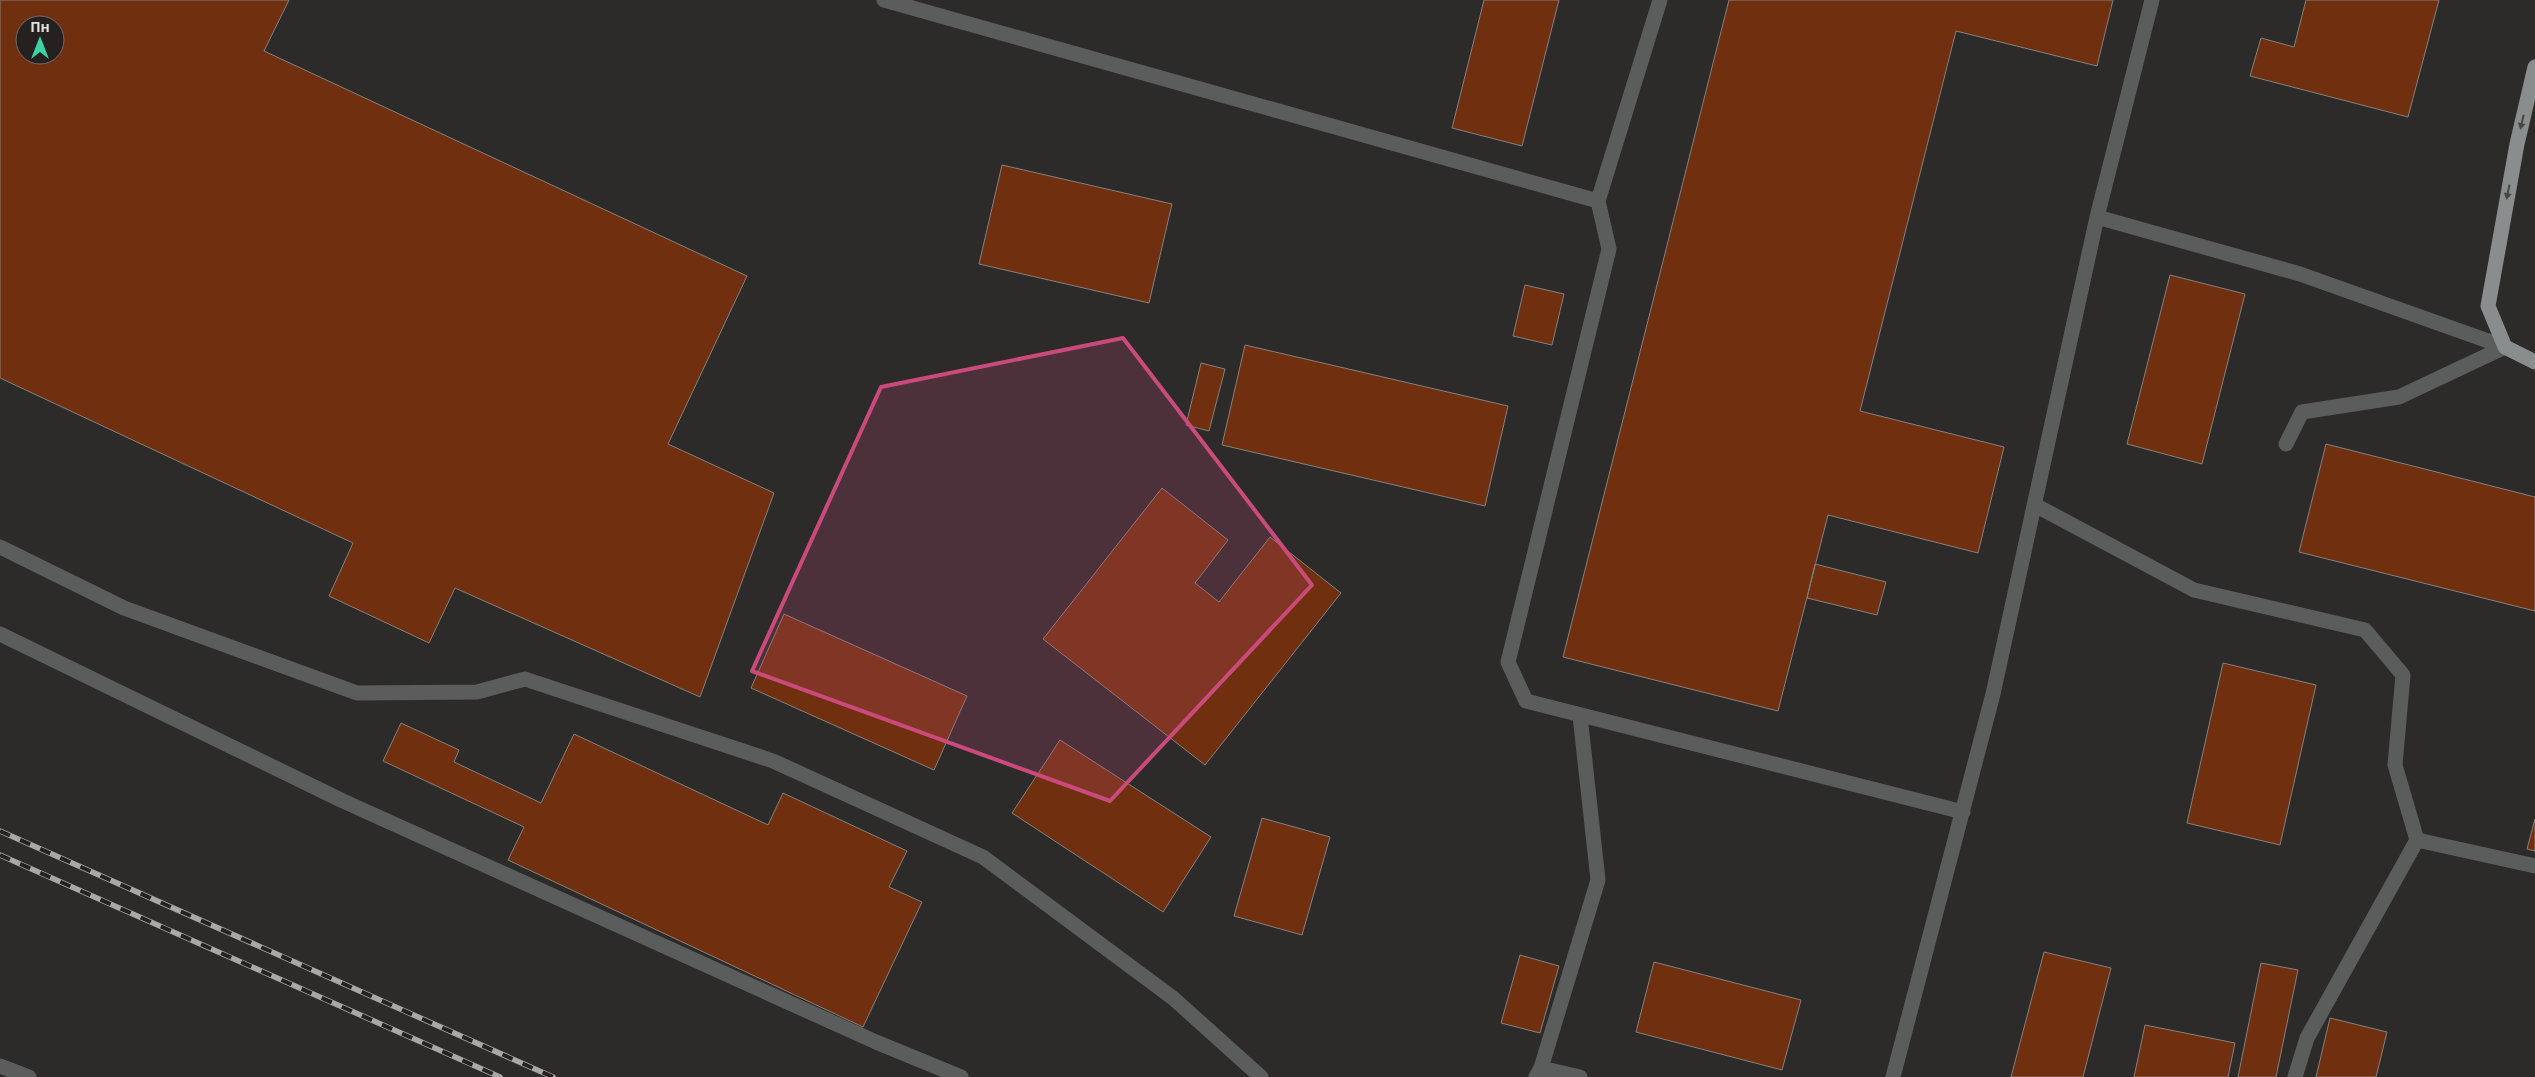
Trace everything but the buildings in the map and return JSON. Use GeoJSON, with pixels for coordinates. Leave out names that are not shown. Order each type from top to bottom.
{"type":"FeatureCollection","features":[{"type":"Feature","properties":{"kind":"main road"},"geometry":{"type":"LineString","coordinates":[[2535,67],[2517,144],[2488,306],[2506,347],[2535,362]]}},
{"type":"Feature","properties":{"kind":"lane"},"geometry":{"type":"LineString","coordinates":[[884,0],[1598,201]]}},
{"type":"Feature","properties":{"kind":"lane"},"geometry":{"type":"LineString","coordinates":[[1660,0],[1598,201],[1609,249],[1508,662],[1526,702],[1962,812]]}},
{"type":"Feature","properties":{"kind":"lane"},"geometry":{"type":"LineString","coordinates":[[1892,1077],[1993,694],[2098,217],[2152,0]]}},
{"type":"Feature","properties":{"kind":"lane"},"geometry":{"type":"LineString","coordinates":[[2098,217],[2300,274],[2506,347]]}},
{"type":"Feature","properties":{"kind":"lane"},"geometry":{"type":"LineString","coordinates":[[2286,444],[2302,412],[2399,397],[2506,347]]}},
{"type":"Feature","properties":{"kind":"lane"},"geometry":{"type":"LineString","coordinates":[[2035,505],[2194,590],[2365,630],[2403,675],[2395,765],[2417,840],[2307,1038],[2295,1077]]}},
{"type":"Feature","properties":{"kind":"lane"},"geometry":{"type":"LineString","coordinates":[[0,548],[124,608],[357,693],[477,692],[525,679],[773,761],[983,856],[1173,998],[1261,1077]]}},
{"type":"Feature","properties":{"kind":"lane"},"geometry":{"type":"LineString","coordinates":[[0,634],[342,802],[876,1042],[961,1077]]}},
{"type":"Feature","properties":{"kind":"lane"},"geometry":{"type":"LineString","coordinates":[[1580,716],[1598,880],[1539,1073],[1580,1077]]}},
{"type":"Feature","properties":{"kind":"lane"},"geometry":{"type":"LineString","coordinates":[[2417,840],[2535,866]]}},
{"type":"Feature","properties":{"kind":"lane"},"geometry":{"type":"LineString","coordinates":[[0,1066],[29,1077]]}},
{"type":"Feature","properties":{"kind":"highlighted area"},"geometry":{"type":"Polygon","coordinates":[[[1123,338],[1312,585],[1110,801],[752,671],[881,387],[1123,338]]]}},
{"type":"Feature","properties":{"kind":"railway"},"geometry":{"type":"LineString","coordinates":[[0,831],[553,1077]]}},
{"type":"Feature","properties":{"kind":"railway"},"geometry":{"type":"LineString","coordinates":[[0,855],[500,1077]]}}]}
